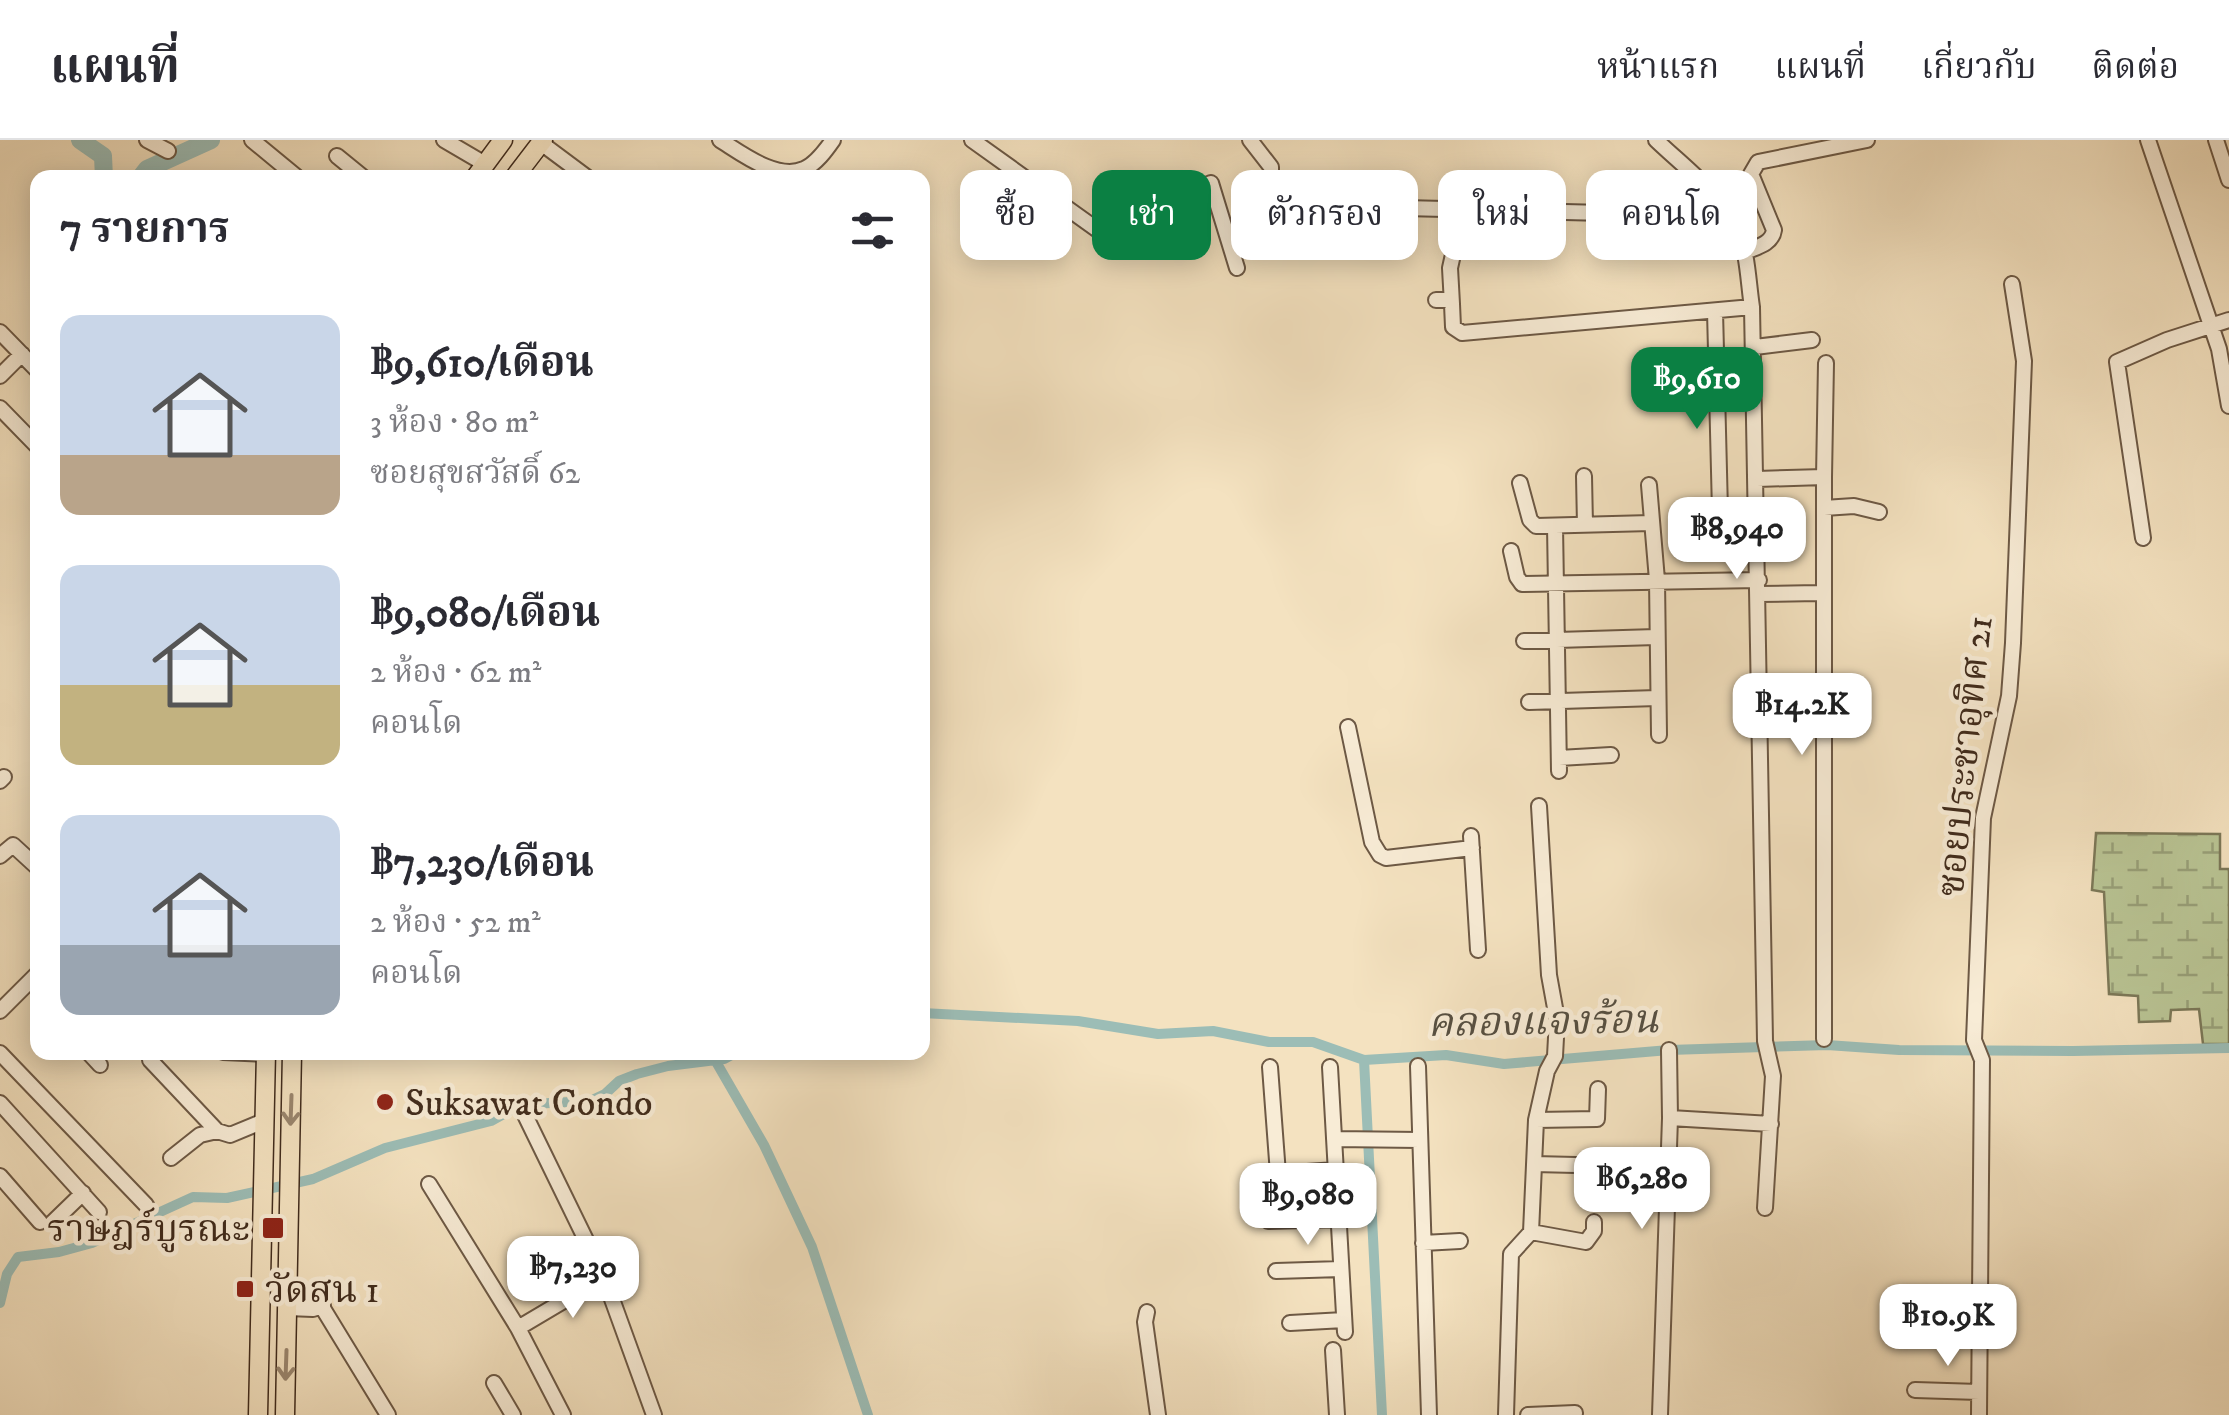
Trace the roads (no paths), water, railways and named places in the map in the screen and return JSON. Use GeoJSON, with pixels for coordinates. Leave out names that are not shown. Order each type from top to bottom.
{"type":"FeatureCollection","features":[{"type":"Feature","properties":{"kind":"main road"},"geometry":{"type":"LineString","coordinates":[[481,170],[503,140]]}},
{"type":"Feature","properties":{"kind":"main road"},"geometry":{"type":"LineString","coordinates":[[520,170],[542,142]]}},
{"type":"Feature","properties":{"kind":"main road"},"geometry":{"type":"LineString","coordinates":[[258,1415],[266,1060]]}},
{"type":"Feature","properties":{"kind":"main road"},"geometry":{"type":"LineString","coordinates":[[285,1415],[292,1060]]}},
{"type":"Feature","properties":{"kind":"street"},"geometry":{"type":"LineString","coordinates":[[147,140],[168,151]]}},
{"type":"Feature","properties":{"kind":"street"},"geometry":{"type":"LineString","coordinates":[[252,140],[288,170]]}},
{"type":"Feature","properties":{"kind":"street"},"geometry":{"type":"LineString","coordinates":[[444,140],[479,170]]}},
{"type":"Feature","properties":{"kind":"street"},"geometry":{"type":"LineString","coordinates":[[720,140],[770,167],[790,170]]}},
{"type":"Feature","properties":{"kind":"street"},"geometry":{"type":"LineString","coordinates":[[798,170],[814,163],[833,140]]}},
{"type":"Feature","properties":{"kind":"street"},"geometry":{"type":"LineString","coordinates":[[972,140],[1126,251],[1136,248],[1211,183],[1237,268]]}},
{"type":"Feature","properties":{"kind":"street"},"geometry":{"type":"LineString","coordinates":[[1250,140],[1271,170]]}},
{"type":"Feature","properties":{"kind":"street"},"geometry":{"type":"LineString","coordinates":[[1656,140],[1688,170]]}},
{"type":"Feature","properties":{"kind":"street"},"geometry":{"type":"LineString","coordinates":[[1752,170],[1758,162],[1867,140]]}},
{"type":"Feature","properties":{"kind":"street"},"geometry":{"type":"LineString","coordinates":[[2148,140],[2227,378],[2229,406]]}},
{"type":"Feature","properties":{"kind":"street"},"geometry":{"type":"LineString","coordinates":[[2216,140],[2229,180]]}},
{"type":"Feature","properties":{"kind":"street"},"geometry":{"type":"LineString","coordinates":[[542,142],[578,170]]}},
{"type":"Feature","properties":{"kind":"street"},"geometry":{"type":"LineString","coordinates":[[337,156],[354,170]]}},
{"type":"Feature","properties":{"kind":"street"},"geometry":{"type":"LineString","coordinates":[[1757,187],[1774,230],[1773,237],[1757,247]]}},
{"type":"Feature","properties":{"kind":"street"},"geometry":{"type":"LineString","coordinates":[[1418,208],[1586,213]]}},
{"type":"Feature","properties":{"kind":"street"},"geometry":{"type":"LineString","coordinates":[[1452,260],[1454,327],[1462,333],[1752,306]]}},
{"type":"Feature","properties":{"kind":"street"},"geometry":{"type":"LineString","coordinates":[[1745,260],[1755,347],[1765,1041],[1773,1076],[1765,1208]]}},
{"type":"Feature","properties":{"kind":"street","name":"ซอยประชาอุทิศ 21"},"geometry":{"type":"LineString","coordinates":[[1979,1415],[1982,1060],[1974,1040],[1983,818],[2006,713],[2013,643],[2024,361],[2012,284]]}},
{"type":"Feature","properties":{"kind":"street"},"geometry":{"type":"LineString","coordinates":[[1436,300],[1452,304]]}},
{"type":"Feature","properties":{"kind":"street"},"geometry":{"type":"LineString","coordinates":[[1716,311],[1722,552]]}},
{"type":"Feature","properties":{"kind":"street"},"geometry":{"type":"LineString","coordinates":[[2142,538],[2117,362],[2132,353],[2229,320]]}},
{"type":"Feature","properties":{"kind":"street"},"geometry":{"type":"LineString","coordinates":[[0,332],[30,362]]}},
{"type":"Feature","properties":{"kind":"street"},"geometry":{"type":"LineString","coordinates":[[1755,347],[1812,340]]}},
{"type":"Feature","properties":{"kind":"street"},"geometry":{"type":"LineString","coordinates":[[0,376],[22,354]]}},
{"type":"Feature","properties":{"kind":"street"},"geometry":{"type":"LineString","coordinates":[[1824,1039],[1826,363]]}},
{"type":"Feature","properties":{"kind":"street"},"geometry":{"type":"LineString","coordinates":[[3,417],[30,440]]}},
{"type":"Feature","properties":{"kind":"street"},"geometry":{"type":"LineString","coordinates":[[1584,476],[1585,525]]}},
{"type":"Feature","properties":{"kind":"street"},"geometry":{"type":"LineString","coordinates":[[1757,478],[1824,478]]}},
{"type":"Feature","properties":{"kind":"street"},"geometry":{"type":"LineString","coordinates":[[1520,483],[1533,524],[1650,523]]}},
{"type":"Feature","properties":{"kind":"street"},"geometry":{"type":"LineString","coordinates":[[1649,485],[1657,580],[1659,736]]}},
{"type":"Feature","properties":{"kind":"street"},"geometry":{"type":"LineString","coordinates":[[1824,508],[1854,506],[1879,512]]}},
{"type":"Feature","properties":{"kind":"street"},"geometry":{"type":"LineString","coordinates":[[1555,526],[1559,765],[1611,755]]}},
{"type":"Feature","properties":{"kind":"street"},"geometry":{"type":"LineString","coordinates":[[1511,551],[1519,582],[1657,580],[1818,593]]}},
{"type":"Feature","properties":{"kind":"street"},"geometry":{"type":"LineString","coordinates":[[1524,641],[1656,638]]}},
{"type":"Feature","properties":{"kind":"street"},"geometry":{"type":"LineString","coordinates":[[1529,702],[1657,698]]}},
{"type":"Feature","properties":{"kind":"street"},"geometry":{"type":"LineString","coordinates":[[1348,728],[1372,842],[1380,856],[1471,842],[1478,950]]}},
{"type":"Feature","properties":{"kind":"street"},"geometry":{"type":"LineString","coordinates":[[1506,1415],[1511,1254],[1531,1232],[1536,1120],[1554,1056],[1557,1019],[1549,974],[1539,806]]}},
{"type":"Feature","properties":{"kind":"street"},"geometry":{"type":"LineString","coordinates":[[0,856],[14,845],[30,860]]}},
{"type":"Feature","properties":{"kind":"street"},"geometry":{"type":"LineString","coordinates":[[2,1003],[30,982]]}},
{"type":"Feature","properties":{"kind":"street"},"geometry":{"type":"LineString","coordinates":[[26,986],[30,990]]}},
{"type":"Feature","properties":{"kind":"street"},"geometry":{"type":"LineString","coordinates":[[1660,1415],[1670,1118],[1668,1050]]}},
{"type":"Feature","properties":{"kind":"street"},"geometry":{"type":"LineString","coordinates":[[0,1053],[146,1204]]}},
{"type":"Feature","properties":{"kind":"street"},"geometry":{"type":"LineString","coordinates":[[95,1060],[100,1065]]}},
{"type":"Feature","properties":{"kind":"street"},"geometry":{"type":"LineString","coordinates":[[150,1060],[218,1131],[230,1135],[264,1121]]}},
{"type":"Feature","properties":{"kind":"street"},"geometry":{"type":"LineString","coordinates":[[1418,1066],[1428,1415]]}},
{"type":"Feature","properties":{"kind":"street"},"geometry":{"type":"LineString","coordinates":[[1270,1067],[1278,1174]]}},
{"type":"Feature","properties":{"kind":"street"},"geometry":{"type":"LineString","coordinates":[[1290,1323],[1344,1326],[1330,1067]]}},
{"type":"Feature","properties":{"kind":"street"},"geometry":{"type":"LineString","coordinates":[[1536,1120],[1597,1119],[1598,1089]]}},
{"type":"Feature","properties":{"kind":"street"},"geometry":{"type":"LineString","coordinates":[[0,1102],[99,1212]]}},
{"type":"Feature","properties":{"kind":"street"},"geometry":{"type":"LineString","coordinates":[[524,1113],[604,1276],[654,1415]]}},
{"type":"Feature","properties":{"kind":"street"},"geometry":{"type":"LineString","coordinates":[[1670,1118],[1771,1124]]}},
{"type":"Feature","properties":{"kind":"street"},"geometry":{"type":"LineString","coordinates":[[171,1158],[200,1134],[218,1131]]}},
{"type":"Feature","properties":{"kind":"street"},"geometry":{"type":"LineString","coordinates":[[1334,1139],[1420,1140]]}},
{"type":"Feature","properties":{"kind":"street"},"geometry":{"type":"LineString","coordinates":[[1534,1164],[1576,1166]]}},
{"type":"Feature","properties":{"kind":"street"},"geometry":{"type":"LineString","coordinates":[[1260,1175],[1336,1170]]}},
{"type":"Feature","properties":{"kind":"street"},"geometry":{"type":"LineString","coordinates":[[0,1176],[46,1223],[83,1193]]}},
{"type":"Feature","properties":{"kind":"street"},"geometry":{"type":"LineString","coordinates":[[430,1184],[518,1328],[563,1415]]}},
{"type":"Feature","properties":{"kind":"street"},"geometry":{"type":"LineString","coordinates":[[1268,1221],[1338,1219]]}},
{"type":"Feature","properties":{"kind":"street"},"geometry":{"type":"LineString","coordinates":[[1531,1232],[1586,1242],[1594,1231],[1594,1222]]}},
{"type":"Feature","properties":{"kind":"street"},"geometry":{"type":"LineString","coordinates":[[1423,1242],[1460,1241]]}},
{"type":"Feature","properties":{"kind":"street"},"geometry":{"type":"LineString","coordinates":[[1276,1272],[1341,1269]]}},
{"type":"Feature","properties":{"kind":"street"},"geometry":{"type":"LineString","coordinates":[[518,1328],[604,1276]]}},
{"type":"Feature","properties":{"kind":"street"},"geometry":{"type":"LineString","coordinates":[[288,1300],[312,1295],[323,1306],[388,1415]]}},
{"type":"Feature","properties":{"kind":"street"},"geometry":{"type":"LineString","coordinates":[[1147,1312],[1145,1322],[1158,1415]]}},
{"type":"Feature","properties":{"kind":"street"},"geometry":{"type":"LineString","coordinates":[[1333,1350],[1337,1415]]}},
{"type":"Feature","properties":{"kind":"street"},"geometry":{"type":"LineString","coordinates":[[494,1384],[513,1415]]}},
{"type":"Feature","properties":{"kind":"street"},"geometry":{"type":"LineString","coordinates":[[1915,1390],[1979,1392]]}},
{"type":"Feature","properties":{"kind":"street"},"geometry":{"type":"LineString","coordinates":[[1528,1415],[1574,1413]]}},
{"type":"Feature","properties":{"kind":"waterway","name":"คลองแจงร้อน"},"geometry":{"type":"LineString","coordinates":[[80,140],[103,156],[104,170]]}},
{"type":"Feature","properties":{"kind":"waterway","name":"คลองแจงร้อน"},"geometry":{"type":"LineString","coordinates":[[146,170],[211,140]]}},
{"type":"Feature","properties":{"kind":"waterway","name":"คลองแจงร้อน"},"geometry":{"type":"LineString","coordinates":[[930,1013],[1078,1021],[1158,1034],[1213,1031],[1269,1042],[1313,1042],[1364,1060],[1446,1055],[1504,1064],[1669,1050],[1827,1045],[1899,1050],[2229,1048]]}},
{"type":"Feature","properties":{"kind":"waterway"},"geometry":{"type":"LineString","coordinates":[[715,1060],[764,1145],[812,1247],[868,1415]]}},
{"type":"Feature","properties":{"kind":"waterway","name":"คลองแจงร้อน"},"geometry":{"type":"LineString","coordinates":[[0,1303],[7,1274],[18,1257],[92,1243],[193,1197],[227,1198],[313,1179],[385,1148],[491,1121],[513,1109],[531,1104],[590,1101],[637,1074],[716,1060]]}},
{"type":"Feature","properties":{"kind":"waterway"},"geometry":{"type":"LineString","coordinates":[[1364,1060],[1382,1415]]}},
{"type":"Feature","properties":{"kind":"place","name":"Suksawat Condo"},"geometry":{"type":"Point","coordinates":[385,1102]}},
{"type":"Feature","properties":{"kind":"place","name":"ราษฎร์บูรณะ"},"geometry":{"type":"Point","coordinates":[273,1228]}},
{"type":"Feature","properties":{"kind":"place","name":"วัดสน 1"},"geometry":{"type":"Point","coordinates":[245,1289]}}]}
